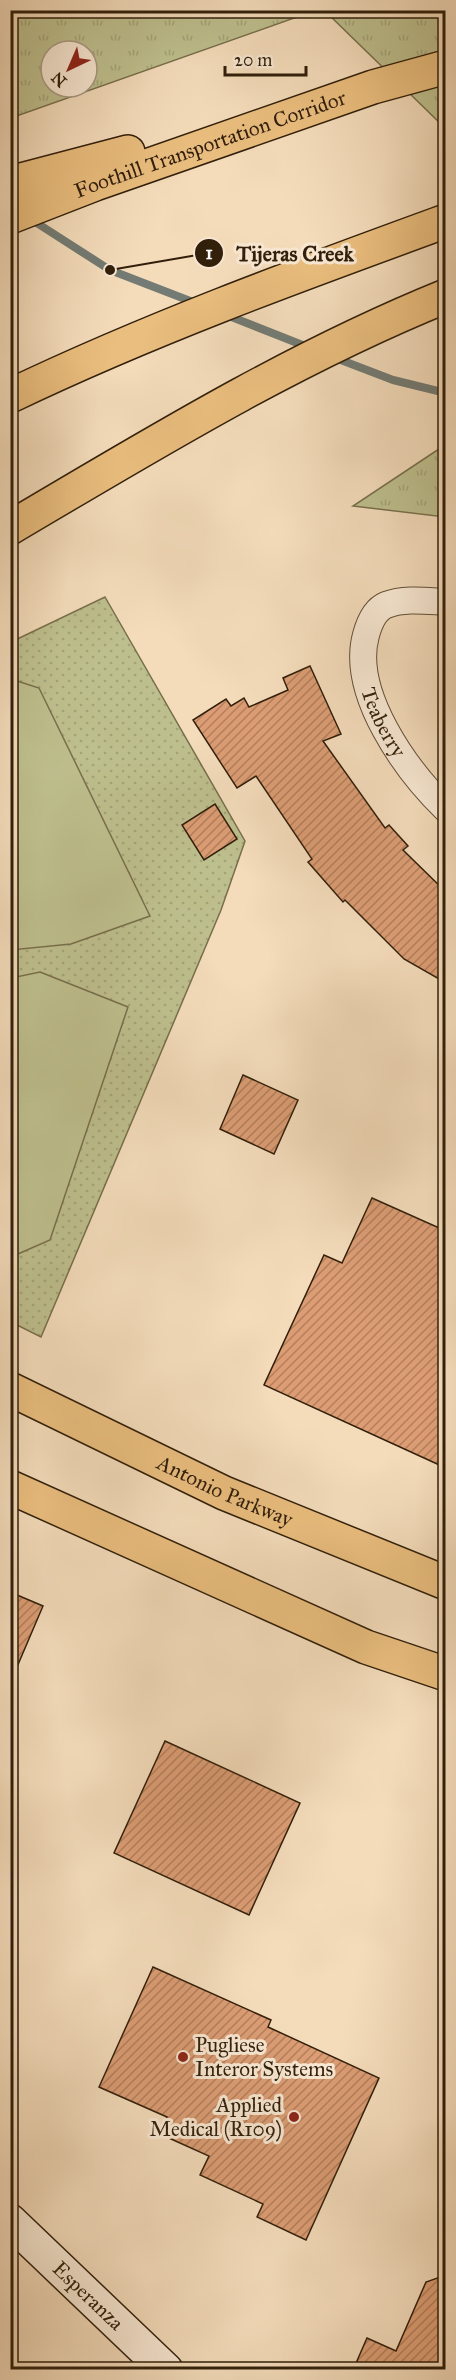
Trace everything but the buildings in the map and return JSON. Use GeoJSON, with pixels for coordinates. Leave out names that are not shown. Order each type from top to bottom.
{"type":"FeatureCollection","features":[{"type":"Feature","properties":{"kind":"main road","name":"Foothill Transportation Corridor"},"geometry":{"type":"LineString","coordinates":[[10,217],[95,184],[373,87],[446,68]]}},
{"type":"Feature","properties":{"kind":"main road"},"geometry":{"type":"LineString","coordinates":[[10,183],[373,87]]}},
{"type":"Feature","properties":{"kind":"main road"},"geometry":{"type":"LineString","coordinates":[[10,396],[141,337],[229,301],[446,221]]}},
{"type":"Feature","properties":{"kind":"main road"},"geometry":{"type":"LineString","coordinates":[[10,528],[233,397],[342,343],[446,296]]}},
{"type":"Feature","properties":{"kind":"main road","name":"Antonio Parkway"},"geometry":{"type":"LineString","coordinates":[[10,1389],[224,1493],[446,1583]]}},
{"type":"Feature","properties":{"kind":"main road"},"geometry":{"type":"LineString","coordinates":[[10,1487],[366,1647],[446,1674]]}},
{"type":"Feature","properties":{"kind":"street","name":"Teaberry"},"geometry":{"type":"LineString","coordinates":[[446,602],[411,600],[384,606],[370,621],[364,642],[362,666],[373,706],[399,753],[432,795],[446,808]]}},
{"type":"Feature","properties":{"kind":"street","name":"Esperanza"},"geometry":{"type":"LineString","coordinates":[[10,2221],[166,2370]]}},
{"type":"Feature","properties":{"kind":"green space"},"geometry":{"type":"Polygon","coordinates":[[[11,10],[314,10],[99,87],[99,39],[39,39],[39,99],[65,99],[11,118],[11,10]]]}},
{"type":"Feature","properties":{"kind":"green space"},"geometry":{"type":"Polygon","coordinates":[[[325,11],[445,11],[445,128],[325,11]]]}},
{"type":"Feature","properties":{"kind":"green space"},"geometry":{"type":"Polygon","coordinates":[[[445,445],[445,517],[353,506],[445,445]]]}},
{"type":"Feature","properties":{"kind":"green space"},"geometry":{"type":"Polygon","coordinates":[[[105,597],[245,841],[221,910],[41,1337],[11,1322],[11,642],[105,597]]]}},
{"type":"Feature","properties":{"kind":"green space"},"geometry":{"type":"Polygon","coordinates":[[[11,679],[39,688],[150,916],[71,944],[11,950],[11,679]]]}},
{"type":"Feature","properties":{"kind":"green space"},"geometry":{"type":"Polygon","coordinates":[[[40,972],[128,1007],[50,1240],[11,1257],[11,978],[40,972]]]}},
{"type":"Feature","properties":{"kind":"waterway"},"geometry":{"type":"LineString","coordinates":[[29,218],[110,270],[198,304]]}},
{"type":"Feature","properties":{"kind":"waterway"},"geometry":{"type":"LineString","coordinates":[[224,314],[310,348]]}},
{"type":"Feature","properties":{"kind":"waterway"},"geometry":{"type":"LineString","coordinates":[[333,357],[393,380],[446,393]]}},
{"type":"Feature","properties":{"kind":"place","name":"Tijeras Creek"},"geometry":{"type":"Point","coordinates":[110,270]}},
{"type":"Feature","properties":{"kind":"place","name":"Pugliese Interor Systems"},"geometry":{"type":"Point","coordinates":[183,2057]}},
{"type":"Feature","properties":{"kind":"place","name":"Applied Medical (R109)"},"geometry":{"type":"Point","coordinates":[294,2117]}}]}
